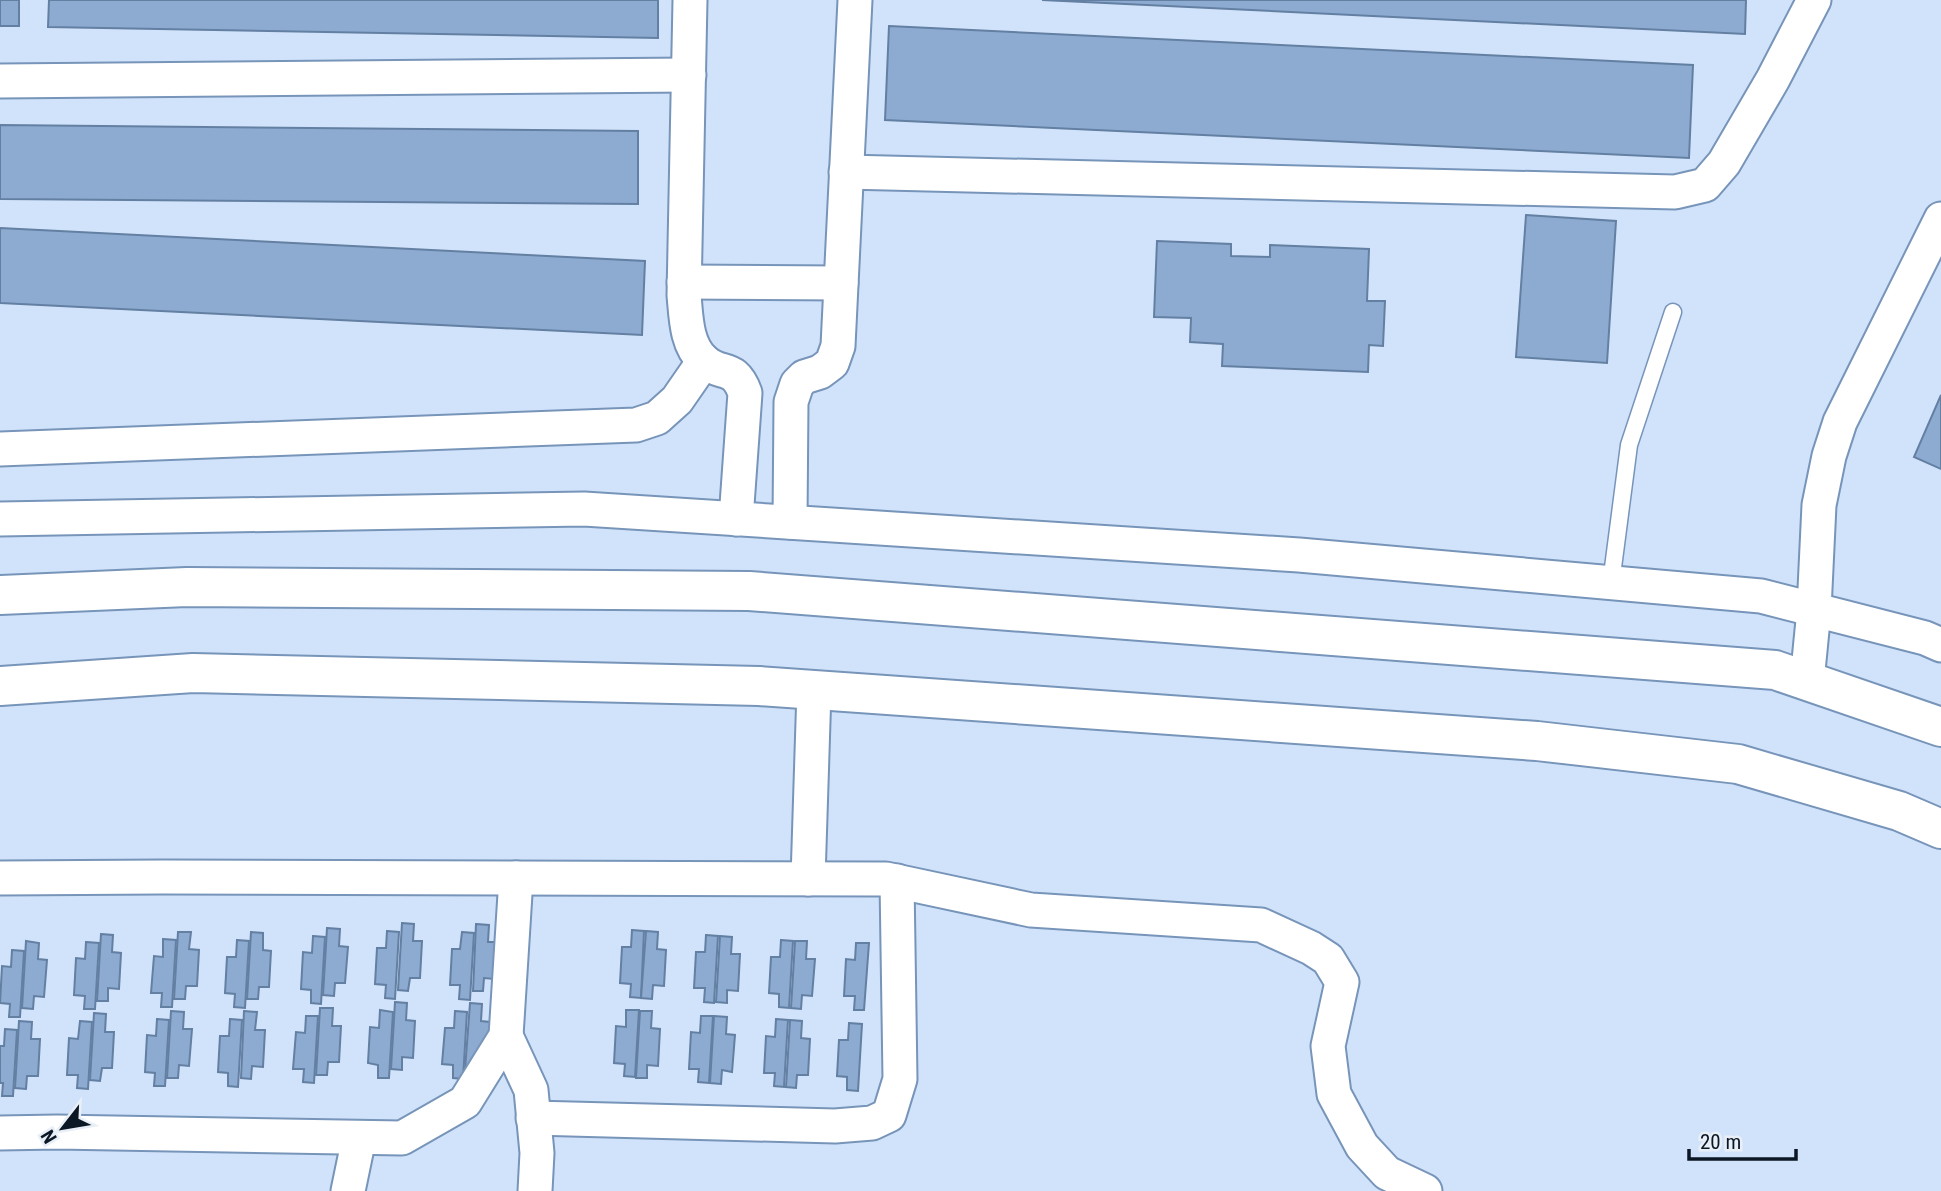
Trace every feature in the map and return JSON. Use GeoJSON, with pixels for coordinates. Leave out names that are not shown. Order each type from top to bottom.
{"type":"FeatureCollection","features":[{"type":"Feature","properties":{"kind":"street"},"geometry":{"type":"LineString","coordinates":[[690,0],[684,282],[688,331],[704,361],[740,379],[745,393],[736,519]]}},
{"type":"Feature","properties":{"kind":"street"},"geometry":{"type":"LineString","coordinates":[[790,522],[791,402],[797,384],[804,377],[820,372],[832,363],[838,346],[855,0]]}},
{"type":"Feature","properties":{"kind":"street"},"geometry":{"type":"LineString","coordinates":[[846,172],[1675,192],[1705,185],[1724,163],[1773,79],[1814,0]]}},
{"type":"Feature","properties":{"kind":"street"},"geometry":{"type":"LineString","coordinates":[[0,81],[689,75]]}},
{"type":"Feature","properties":{"kind":"street"},"geometry":{"type":"LineString","coordinates":[[1807,681],[1814,610],[1819,505],[1833,444],[1840,422],[1941,219]]}},
{"type":"Feature","properties":{"kind":"street"},"geometry":{"type":"LineString","coordinates":[[684,282],[841,283]]}},
{"type":"Feature","properties":{"kind":"street"},"geometry":{"type":"LineString","coordinates":[[0,449],[636,425],[657,418],[677,400],[704,361]]}},
{"type":"Feature","properties":{"kind":"street"},"geometry":{"type":"LineString","coordinates":[[0,519],[584,509],[790,522],[1298,555],[1760,596],[1925,638],[1941,645]]}},
{"type":"Feature","properties":{"kind":"street"},"geometry":{"type":"LineString","coordinates":[[0,596],[187,587],[749,590],[1775,670],[1941,727]]}},
{"type":"Feature","properties":{"kind":"street"},"geometry":{"type":"LineString","coordinates":[[0,685],[194,673],[759,686],[1537,741],[1738,764],[1899,811],[1941,829]]}},
{"type":"Feature","properties":{"kind":"street"},"geometry":{"type":"LineString","coordinates":[[808,879],[814,690]]}},
{"type":"Feature","properties":{"kind":"street"},"geometry":{"type":"LineString","coordinates":[[0,878],[886,879],[1031,910],[1261,925],[1311,947],[1328,959],[1342,982],[1328,1046],[1334,1094],[1362,1146],[1387,1173],[1425,1191]]}},
{"type":"Feature","properties":{"kind":"street"},"geometry":{"type":"LineString","coordinates":[[0,1133],[402,1138],[465,1102],[506,1036],[516,878]]}},
{"type":"Feature","properties":{"kind":"street"},"geometry":{"type":"LineString","coordinates":[[533,1118],[835,1126],[872,1123],[889,1115],[900,1079],[897,881]]}},
{"type":"Feature","properties":{"kind":"street"},"geometry":{"type":"LineString","coordinates":[[506,1036],[531,1090],[537,1153],[535,1191]]}},
{"type":"Feature","properties":{"kind":"street"},"geometry":{"type":"LineString","coordinates":[[348,1191],[359,1138]]}},
{"type":"Feature","properties":{"kind":"lane"},"geometry":{"type":"LineString","coordinates":[[1611,583],[1629,446],[1673,312]]}},
{"type":"Feature","properties":{"kind":"building"},"geometry":{"type":"Polygon","coordinates":[[[0,0],[19,0],[19,26],[0,26],[0,0]]]}},
{"type":"Feature","properties":{"kind":"building"},"geometry":{"type":"Polygon","coordinates":[[[49,0],[658,0],[658,38],[48,27],[49,0]]]}},
{"type":"Feature","properties":{"kind":"building"},"geometry":{"type":"Polygon","coordinates":[[[1042,0],[1746,0],[1745,34],[1042,0]]]}},
{"type":"Feature","properties":{"kind":"building"},"geometry":{"type":"Polygon","coordinates":[[[889,26],[1693,65],[1689,158],[885,120],[889,26]]]}},
{"type":"Feature","properties":{"kind":"building"},"geometry":{"type":"Polygon","coordinates":[[[0,125],[638,131],[638,204],[0,199],[0,125]]]}},
{"type":"Feature","properties":{"kind":"building"},"geometry":{"type":"Polygon","coordinates":[[[1526,215],[1616,221],[1607,363],[1516,357],[1526,215]]]}},
{"type":"Feature","properties":{"kind":"building"},"geometry":{"type":"Polygon","coordinates":[[[0,228],[645,261],[642,335],[0,303],[0,228]]]}},
{"type":"Feature","properties":{"kind":"building"},"geometry":{"type":"Polygon","coordinates":[[[1157,241],[1231,244],[1231,256],[1270,257],[1270,245],[1369,249],[1367,301],[1385,301],[1383,346],[1369,345],[1368,372],[1222,366],[1223,344],[1190,342],[1191,318],[1154,317],[1157,241]]]}},
{"type":"Feature","properties":{"kind":"building"},"geometry":{"type":"Polygon","coordinates":[[[1941,395],[1941,469],[1914,457],[1941,395]]]}},
{"type":"Feature","properties":{"kind":"building"},"geometry":{"type":"Polygon","coordinates":[[[402,923],[414,924],[413,941],[422,941],[420,978],[410,978],[408,991],[398,990],[402,923]]]}},
{"type":"Feature","properties":{"kind":"building"},"geometry":{"type":"Polygon","coordinates":[[[476,924],[489,925],[488,942],[497,942],[494,979],[484,978],[483,991],[473,991],[476,924]]]}},
{"type":"Feature","properties":{"kind":"building"},"geometry":{"type":"Polygon","coordinates":[[[327,928],[340,929],[339,946],[348,947],[345,983],[335,983],[334,996],[323,995],[327,928]]]}},
{"type":"Feature","properties":{"kind":"building"},"geometry":{"type":"Polygon","coordinates":[[[632,930],[644,931],[641,998],[630,997],[631,984],[620,983],[622,947],[631,947],[632,930]]]}},
{"type":"Feature","properties":{"kind":"building"},"geometry":{"type":"Polygon","coordinates":[[[387,931],[399,932],[395,999],[385,998],[386,985],[375,984],[377,948],[386,948],[387,931]]]}},
{"type":"Feature","properties":{"kind":"building"},"geometry":{"type":"Polygon","coordinates":[[[646,931],[658,932],[657,949],[666,950],[664,986],[653,985],[652,999],[641,998],[646,931]]]}},
{"type":"Feature","properties":{"kind":"building"},"geometry":{"type":"Polygon","coordinates":[[[178,932],[191,932],[189,949],[199,950],[197,986],[186,986],[185,999],[174,999],[178,932]]]}},
{"type":"Feature","properties":{"kind":"building"},"geometry":{"type":"Polygon","coordinates":[[[251,932],[263,933],[263,950],[271,951],[269,987],[259,987],[258,999],[247,999],[251,932]]]}},
{"type":"Feature","properties":{"kind":"building"},"geometry":{"type":"Polygon","coordinates":[[[462,932],[474,933],[470,1000],[459,999],[460,985],[450,985],[452,949],[460,949],[462,932]]]}},
{"type":"Feature","properties":{"kind":"building"},"geometry":{"type":"Polygon","coordinates":[[[101,934],[113,935],[112,952],[121,953],[119,989],[108,988],[108,1001],[97,1001],[101,934]]]}},
{"type":"Feature","properties":{"kind":"building"},"geometry":{"type":"Polygon","coordinates":[[[706,935],[718,936],[714,1003],[704,1002],[705,988],[694,988],[696,952],[705,952],[706,935]]]}},
{"type":"Feature","properties":{"kind":"building"},"geometry":{"type":"Polygon","coordinates":[[[313,936],[325,937],[321,1004],[311,1003],[311,990],[301,989],[303,952],[312,953],[313,936]]]}},
{"type":"Feature","properties":{"kind":"building"},"geometry":{"type":"Polygon","coordinates":[[[720,936],[732,937],[731,954],[740,954],[738,991],[727,990],[727,1003],[716,1002],[720,936]]]}},
{"type":"Feature","properties":{"kind":"building"},"geometry":{"type":"Polygon","coordinates":[[[163,939],[176,940],[172,1007],[161,1007],[162,993],[151,993],[154,956],[163,957],[163,939]]]}},
{"type":"Feature","properties":{"kind":"building"},"geometry":{"type":"Polygon","coordinates":[[[237,940],[249,941],[245,1008],[234,1007],[235,994],[225,993],[227,957],[236,957],[237,940]]]}},
{"type":"Feature","properties":{"kind":"building"},"geometry":{"type":"Polygon","coordinates":[[[781,940],[793,941],[789,1008],[779,1007],[779,994],[769,993],[771,957],[780,957],[781,940]]]}},
{"type":"Feature","properties":{"kind":"building"},"geometry":{"type":"Polygon","coordinates":[[[26,941],[39,943],[38,959],[47,960],[44,997],[34,996],[33,1009],[22,1008],[26,941]]]}},
{"type":"Feature","properties":{"kind":"building"},"geometry":{"type":"Polygon","coordinates":[[[795,941],[807,941],[806,959],[815,959],[812,996],[802,995],[801,1009],[791,1008],[795,941]]]}},
{"type":"Feature","properties":{"kind":"building"},"geometry":{"type":"Polygon","coordinates":[[[86,942],[99,943],[95,1009],[84,1009],[85,996],[74,995],[76,958],[85,959],[86,942]]]}},
{"type":"Feature","properties":{"kind":"building"},"geometry":{"type":"Polygon","coordinates":[[[856,943],[869,943],[864,1010],[854,1010],[855,996],[844,996],[846,959],[855,960],[856,943]]]}},
{"type":"Feature","properties":{"kind":"building"},"geometry":{"type":"Polygon","coordinates":[[[12,950],[24,951],[20,1017],[9,1017],[10,1004],[0,1003],[2,966],[11,967],[12,950]]]}},
{"type":"Feature","properties":{"kind":"building"},"geometry":{"type":"Polygon","coordinates":[[[395,1002],[407,1003],[406,1020],[415,1021],[413,1058],[402,1057],[402,1070],[391,1069],[395,1002]]]}},
{"type":"Feature","properties":{"kind":"building"},"geometry":{"type":"Polygon","coordinates":[[[470,1003],[482,1004],[481,1021],[490,1022],[488,1059],[476,1071],[465,1070],[470,1003]]]}},
{"type":"Feature","properties":{"kind":"building"},"geometry":{"type":"Polygon","coordinates":[[[320,1008],[333,1008],[332,1026],[341,1026],[339,1062],[328,1062],[327,1075],[316,1075],[320,1008]]]}},
{"type":"Feature","properties":{"kind":"building"},"geometry":{"type":"Polygon","coordinates":[[[380,1010],[393,1012],[389,1078],[378,1078],[378,1065],[368,1063],[370,1027],[379,1028],[380,1010]]]}},
{"type":"Feature","properties":{"kind":"building"},"geometry":{"type":"Polygon","coordinates":[[[626,1010],[639,1010],[635,1077],[624,1076],[625,1064],[614,1063],[616,1026],[626,1027],[626,1010]]]}},
{"type":"Feature","properties":{"kind":"building"},"geometry":{"type":"Polygon","coordinates":[[[171,1011],[184,1012],[183,1029],[192,1029],[189,1066],[179,1065],[178,1078],[167,1078],[171,1011]]]}},
{"type":"Feature","properties":{"kind":"building"},"geometry":{"type":"Polygon","coordinates":[[[244,1011],[257,1012],[255,1030],[265,1030],[263,1067],[252,1066],[251,1079],[241,1078],[244,1011]]]}},
{"type":"Feature","properties":{"kind":"building"},"geometry":{"type":"Polygon","coordinates":[[[455,1011],[467,1012],[463,1079],[453,1078],[453,1065],[442,1064],[445,1028],[454,1028],[455,1011]]]}},
{"type":"Feature","properties":{"kind":"building"},"geometry":{"type":"Polygon","coordinates":[[[640,1011],[652,1011],[651,1028],[660,1029],[658,1066],[647,1065],[647,1078],[636,1078],[640,1011]]]}},
{"type":"Feature","properties":{"kind":"building"},"geometry":{"type":"Polygon","coordinates":[[[94,1013],[106,1014],[105,1032],[114,1032],[112,1068],[102,1068],[100,1081],[90,1080],[94,1013]]]}},
{"type":"Feature","properties":{"kind":"building"},"geometry":{"type":"Polygon","coordinates":[[[306,1016],[318,1016],[314,1083],[303,1082],[304,1069],[293,1069],[296,1032],[305,1033],[306,1016]]]}},
{"type":"Feature","properties":{"kind":"building"},"geometry":{"type":"Polygon","coordinates":[[[701,1016],[713,1016],[709,1083],[698,1082],[699,1069],[689,1069],[691,1032],[700,1033],[701,1016]]]}},
{"type":"Feature","properties":{"kind":"building"},"geometry":{"type":"Polygon","coordinates":[[[714,1016],[727,1017],[726,1034],[735,1035],[732,1072],[722,1070],[721,1084],[710,1083],[714,1016]]]}},
{"type":"Feature","properties":{"kind":"building"},"geometry":{"type":"Polygon","coordinates":[[[157,1019],[169,1020],[165,1086],[154,1086],[155,1073],[145,1072],[147,1035],[156,1036],[157,1019]]]}},
{"type":"Feature","properties":{"kind":"building"},"geometry":{"type":"Polygon","coordinates":[[[230,1019],[242,1020],[238,1087],[228,1086],[228,1073],[218,1072],[220,1036],[229,1036],[230,1019]]]}},
{"type":"Feature","properties":{"kind":"building"},"geometry":{"type":"Polygon","coordinates":[[[776,1019],[788,1020],[784,1087],[774,1086],[775,1073],[764,1073],[766,1036],[775,1037],[776,1019]]]}},
{"type":"Feature","properties":{"kind":"building"},"geometry":{"type":"Polygon","coordinates":[[[790,1020],[802,1021],[801,1038],[810,1039],[808,1075],[797,1075],[796,1088],[786,1087],[790,1020]]]}},
{"type":"Feature","properties":{"kind":"building"},"geometry":{"type":"Polygon","coordinates":[[[19,1021],[32,1022],[31,1039],[40,1039],[38,1076],[27,1076],[26,1089],[15,1088],[19,1021]]]}},
{"type":"Feature","properties":{"kind":"building"},"geometry":{"type":"Polygon","coordinates":[[[80,1021],[92,1022],[88,1089],[77,1088],[78,1075],[67,1075],[69,1038],[78,1039],[80,1021]]]}},
{"type":"Feature","properties":{"kind":"building"},"geometry":{"type":"Polygon","coordinates":[[[849,1023],[862,1024],[858,1091],[847,1090],[847,1077],[837,1076],[839,1040],[848,1040],[849,1023]]]}},
{"type":"Feature","properties":{"kind":"building"},"geometry":{"type":"Polygon","coordinates":[[[5,1029],[17,1030],[13,1096],[2,1096],[3,1083],[0,1083],[0,1046],[4,1046],[5,1029]]]}}]}
